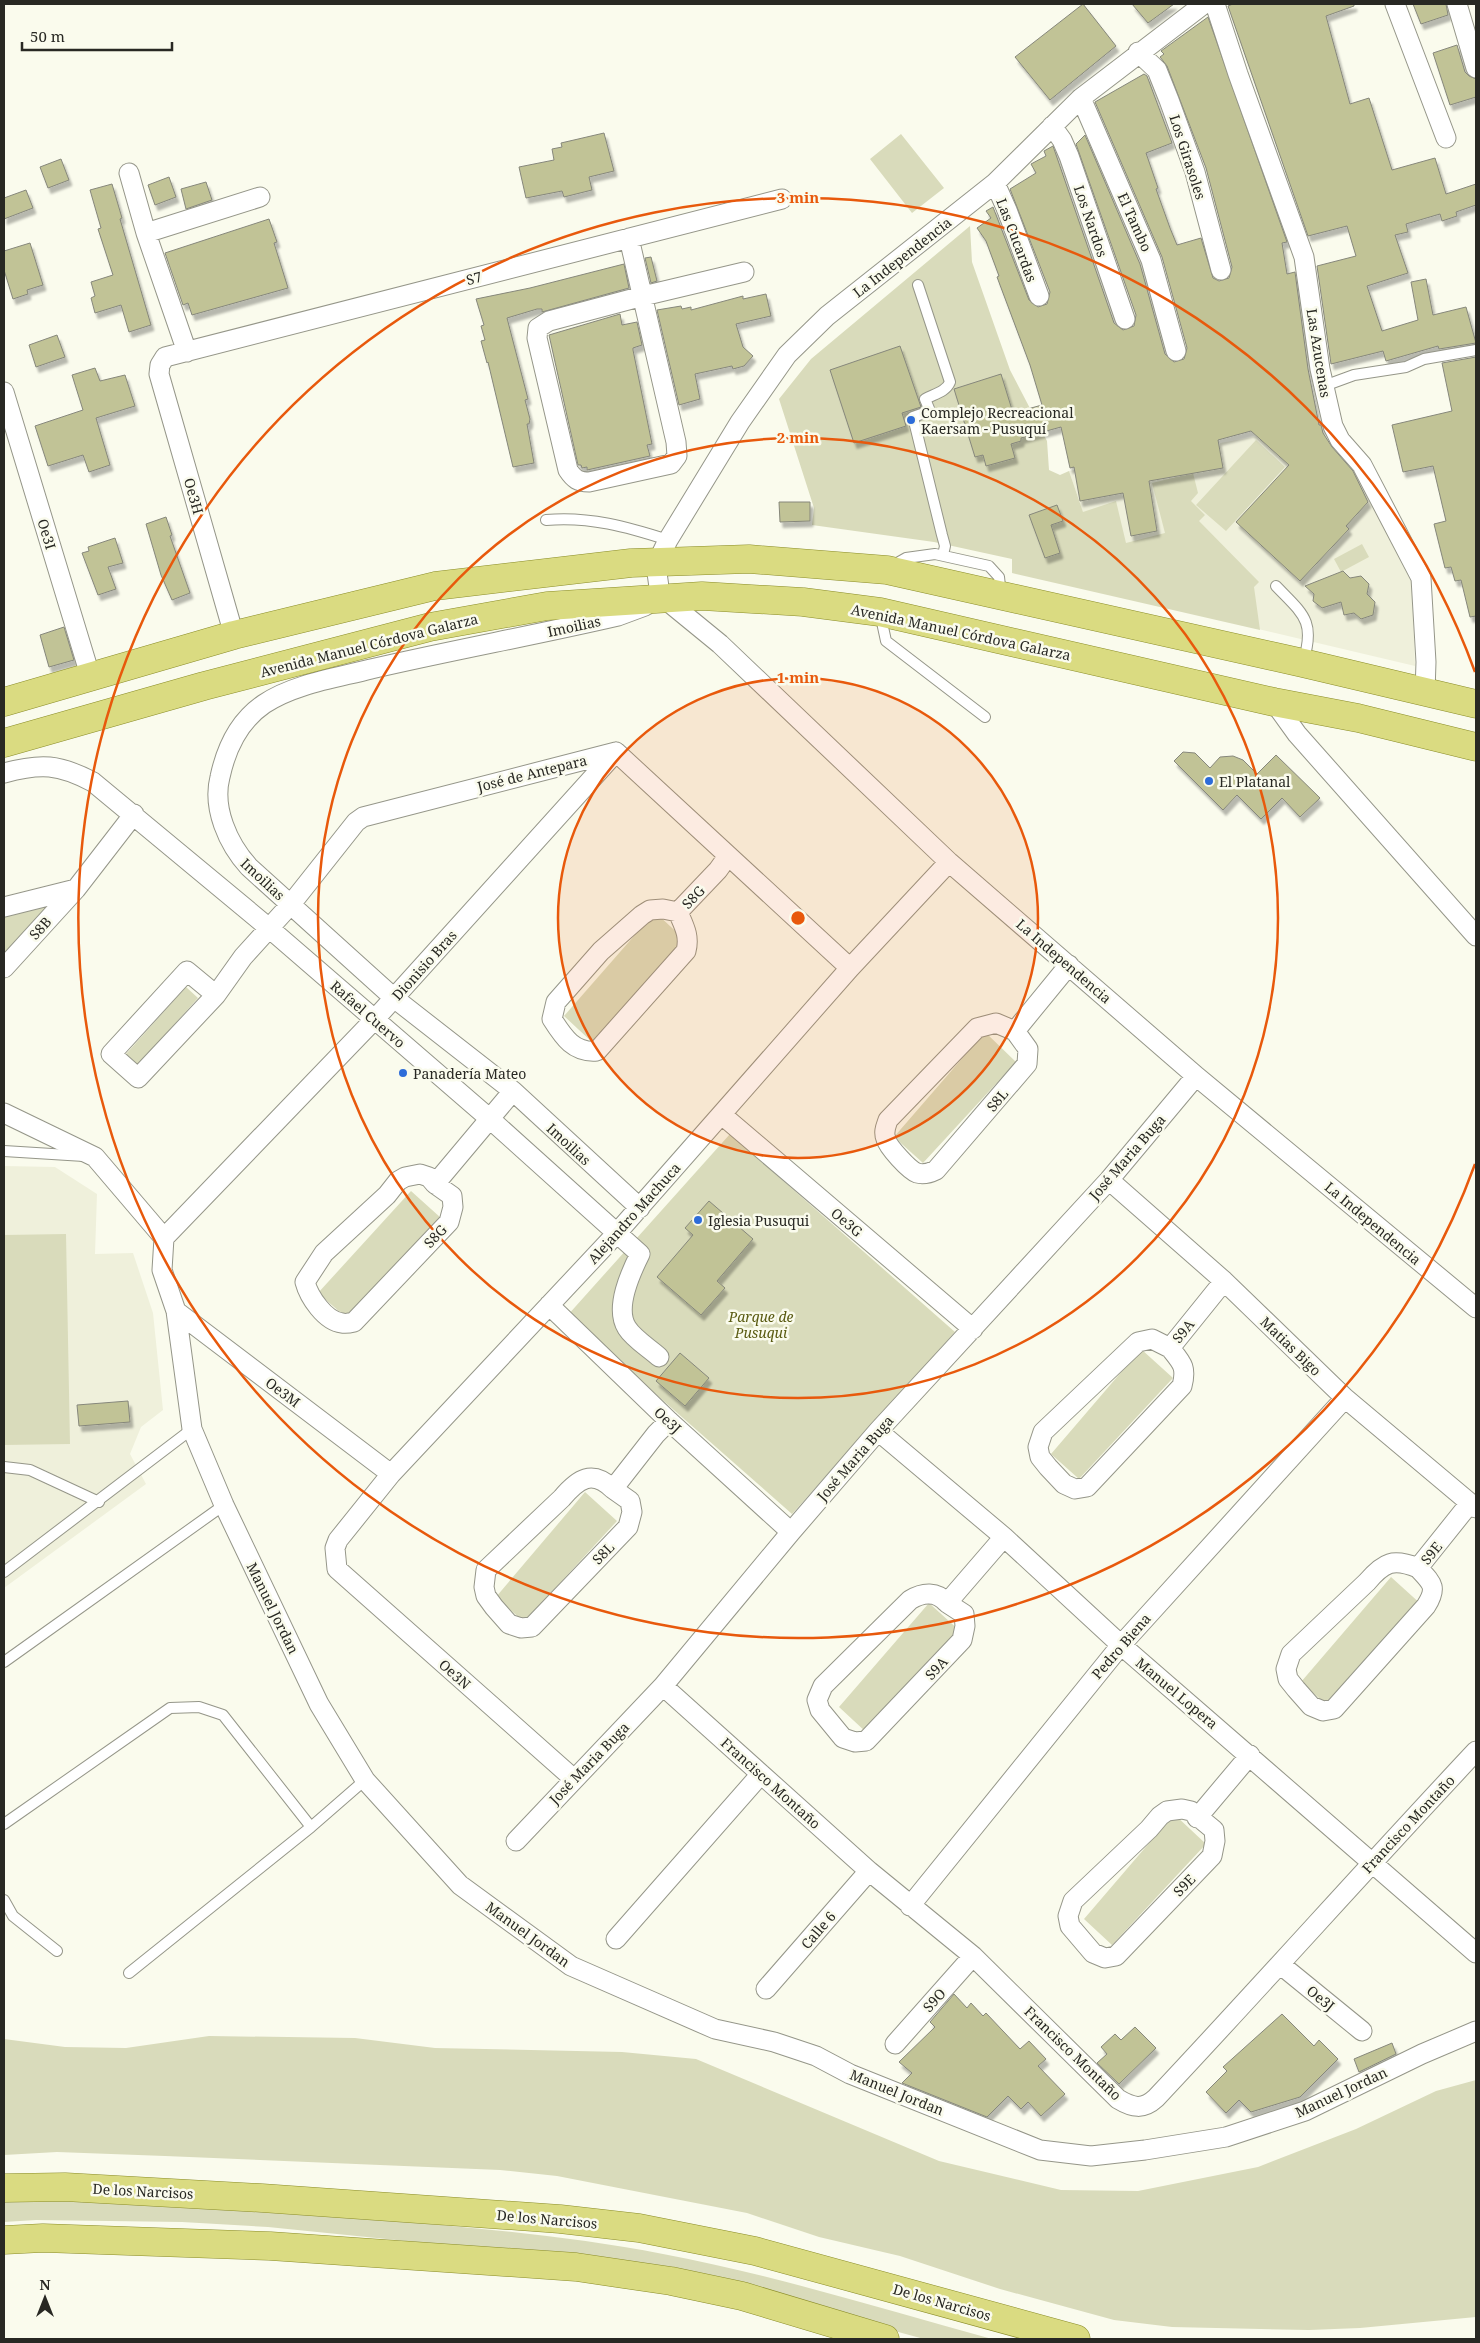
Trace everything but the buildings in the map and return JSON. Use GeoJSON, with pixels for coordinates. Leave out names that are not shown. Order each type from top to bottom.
{"type":"FeatureCollection","features":[{"type":"Feature","properties":{"kind":"main road"},"geometry":{"type":"LineString","coordinates":[[4,702],[90,675],[234,636],[435,586],[663,550],[888,570],[1303,663],[1476,704]]}},
{"type":"Feature","properties":{"kind":"main road","name":"Avenida Manuel Córdova Galarza"},"geometry":{"type":"LineString","coordinates":[[4,743],[204,686],[430,627],[547,606],[702,596],[758,599],[880,612],[1274,702],[1358,718],[1476,747]]}},
{"type":"Feature","properties":{"kind":"main road","name":"De los Narcisos"},"geometry":{"type":"LineString","coordinates":[[4,2188],[64,2187],[262,2198],[560,2219],[639,2228],[755,2251],[1076,2339]]}},
{"type":"Feature","properties":{"kind":"main road"},"geometry":{"type":"LineString","coordinates":[[4,2240],[43,2238],[270,2246],[586,2268],[671,2281],[742,2296],[885,2339]]}},
{"type":"Feature","properties":{"kind":"street","name":"La Independencia"},"geometry":{"type":"LineString","coordinates":[[663,550],[740,422],[787,355],[827,316],[995,184],[1081,98],[1138,52],[1204,4]]}},
{"type":"Feature","properties":{"kind":"street","name":"Las Azucenas"},"geometry":{"type":"LineString","coordinates":[[1216,4],[1238,74],[1304,258],[1324,386],[1336,433],[1362,465],[1421,578],[1426,662],[1425,692]]}},
{"type":"Feature","properties":{"kind":"street"},"geometry":{"type":"LineString","coordinates":[[1395,4],[1446,138]]}},
{"type":"Feature","properties":{"kind":"street"},"geometry":{"type":"LineString","coordinates":[[1457,4],[1476,68]]}},
{"type":"Feature","properties":{"kind":"street","name":"Los Girasoles"},"geometry":{"type":"LineString","coordinates":[[1138,52],[1157,70],[1178,122],[1195,172],[1221,270]]}},
{"type":"Feature","properties":{"kind":"street","name":"El Tambo"},"geometry":{"type":"LineString","coordinates":[[1081,98],[1151,260],[1176,351]]}},
{"type":"Feature","properties":{"kind":"street","name":"Los Nardos"},"geometry":{"type":"LineString","coordinates":[[1052,126],[1062,140],[1069,156],[1125,318]]}},
{"type":"Feature","properties":{"kind":"street"},"geometry":{"type":"LineString","coordinates":[[129,173],[146,233],[187,352]]}},
{"type":"Feature","properties":{"kind":"street","name":"Las Cucardas"},"geometry":{"type":"LineString","coordinates":[[995,184],[1007,210],[1039,296]]}},
{"type":"Feature","properties":{"kind":"street"},"geometry":{"type":"LineString","coordinates":[[146,233],[260,197]]}},
{"type":"Feature","properties":{"kind":"street","name":"S7"},"geometry":{"type":"LineString","coordinates":[[166,357],[782,199]]}},
{"type":"Feature","properties":{"kind":"street"},"geometry":{"type":"LineString","coordinates":[[628,238],[643,296],[676,442],[677,456],[671,464],[589,482],[580,482],[568,470],[537,338],[538,328],[549,321],[643,296],[744,272]]}},
{"type":"Feature","properties":{"kind":"street","name":"Oe3H"},"geometry":{"type":"LineString","coordinates":[[166,357],[160,365],[159,374],[234,636]]}},
{"type":"Feature","properties":{"kind":"street","name":"Oe3I"},"geometry":{"type":"LineString","coordinates":[[4,392],[90,675]]}},
{"type":"Feature","properties":{"kind":"street"},"geometry":{"type":"LineString","coordinates":[[663,550],[658,580],[665,599]]}},
{"type":"Feature","properties":{"kind":"street","name":"La Independencia"},"geometry":{"type":"LineString","coordinates":[[665,599],[720,644],[949,862],[1196,1076],[1476,1308]]}},
{"type":"Feature","properties":{"kind":"street","name":"Imoilias"},"geometry":{"type":"LineString","coordinates":[[640,1208],[513,1092],[394,998],[239,856],[221,818],[218,786],[226,752],[242,725],[263,705],[287,692],[337,677],[442,652],[618,616],[665,599]]}},
{"type":"Feature","properties":{"kind":"street"},"geometry":{"type":"LineString","coordinates":[[1274,702],[1297,734],[1476,936]]}},
{"type":"Feature","properties":{"kind":"street"},"geometry":{"type":"LineString","coordinates":[[616,752],[850,968]]}},
{"type":"Feature","properties":{"kind":"street","name":"José de Antepara"},"geometry":{"type":"LineString","coordinates":[[216,994],[188,971],[111,1054],[138,1078],[216,994],[243,957],[291,904],[356,822],[363,817],[616,752]]}},
{"type":"Feature","properties":{"kind":"street","name":"Dionisio Bras"},"geometry":{"type":"LineString","coordinates":[[164,1238],[374,1020],[616,752]]}},
{"type":"Feature","properties":{"kind":"street","name":"Rafael Cuervo"},"geometry":{"type":"LineString","coordinates":[[4,773],[21,768],[47,766],[70,770],[93,782],[134,814],[269,928],[490,1119],[640,1254],[624,1292],[623,1311],[626,1327],[659,1357]]}},
{"type":"Feature","properties":{"kind":"street","name":"S8B"},"geometry":{"type":"LineString","coordinates":[[4,968],[76,889],[134,814]]}},
{"type":"Feature","properties":{"kind":"street","name":"S8G"},"geometry":{"type":"LineString","coordinates":[[678,912],[718,870],[728,856]]}},
{"type":"Feature","properties":{"kind":"street","name":"Alejandro Machuca"},"geometry":{"type":"LineString","coordinates":[[337,1569],[334,1548],[338,1540],[391,1474],[640,1208],[850,968],[949,862]]}},
{"type":"Feature","properties":{"kind":"street","name":"S8B"},"geometry":{"type":"LineString","coordinates":[[4,907],[76,889]]}},
{"type":"Feature","properties":{"kind":"street","name":"S8G"},"geometry":{"type":"LineString","coordinates":[[663,909],[678,912],[687,932],[688,942],[686,951],[598,1051],[586,1052],[574,1047],[552,1020],[556,1002],[588,964],[642,915],[650,910],[663,909]]}},
{"type":"Feature","properties":{"kind":"street"},"geometry":{"type":"LineString","coordinates":[[1015,1031],[1068,965]]}},
{"type":"Feature","properties":{"kind":"street","name":"S8L"},"geometry":{"type":"LineString","coordinates":[[996,1023],[1015,1031],[1028,1049],[1028,1064],[936,1170],[926,1174],[916,1172],[893,1151],[886,1139],[884,1129],[888,1120],[977,1028],[996,1023]]}},
{"type":"Feature","properties":{"kind":"street","name":"José Maria Buga"},"geometry":{"type":"LineString","coordinates":[[516,1842],[663,1686],[878,1431],[1109,1180],[1196,1076]]}},
{"type":"Feature","properties":{"kind":"street"},"geometry":{"type":"LineString","coordinates":[[435,1184],[513,1092]]}},
{"type":"Feature","properties":{"kind":"street"},"geometry":{"type":"LineString","coordinates":[[4,1113],[95,1157],[164,1238]]}},
{"type":"Feature","properties":{"kind":"street","name":"Oe3G"},"geometry":{"type":"LineString","coordinates":[[722,1115],[973,1329]]}},
{"type":"Feature","properties":{"kind":"street","name":"S8G"},"geometry":{"type":"LineString","coordinates":[[420,1174],[429,1177],[435,1184],[452,1196],[453,1207],[449,1222],[354,1322],[342,1323],[331,1319],[308,1292],[305,1282],[324,1253],[387,1195],[398,1181],[405,1177],[420,1174]]}},
{"type":"Feature","properties":{"kind":"street","name":"Matias Bigo"},"geometry":{"type":"LineString","coordinates":[[1109,1180],[1224,1281],[1345,1398],[1473,1506]]}},
{"type":"Feature","properties":{"kind":"street","name":"Manuel Jordan"},"geometry":{"type":"LineString","coordinates":[[164,1238],[162,1270],[176,1311],[192,1429],[224,1505],[320,1704],[365,1780],[460,1885],[571,1966],[715,2029],[774,2042],[816,2056],[850,2074],[1040,2150],[1091,2156],[1145,2150],[1226,2136],[1305,2111],[1422,2054],[1476,2031]]}},
{"type":"Feature","properties":{"kind":"street","name":"S9A"},"geometry":{"type":"LineString","coordinates":[[1170,1348],[1224,1281]]}},
{"type":"Feature","properties":{"kind":"street","name":"Oe3J"},"geometry":{"type":"LineString","coordinates":[[549,1304],[669,1421],[791,1532]]}},
{"type":"Feature","properties":{"kind":"street","name":"Oe3M"},"geometry":{"type":"LineString","coordinates":[[176,1311],[391,1474]]}},
{"type":"Feature","properties":{"kind":"street","name":"S9A"},"geometry":{"type":"LineString","coordinates":[[1152,1339],[1170,1348],[1182,1362],[1186,1372],[1182,1386],[1087,1487],[1075,1489],[1064,1484],[1040,1456],[1038,1447],[1043,1432],[1138,1342],[1152,1339]]}},
{"type":"Feature","properties":{"kind":"street","name":"Pedro Biena"},"geometry":{"type":"LineString","coordinates":[[910,1906],[1121,1645],[1345,1398]]}},
{"type":"Feature","properties":{"kind":"street"},"geometry":{"type":"LineString","coordinates":[[613,1489],[656,1434],[669,1421]]}},
{"type":"Feature","properties":{"kind":"street","name":"Manuel Lopera"},"geometry":{"type":"LineString","coordinates":[[878,1431],[1004,1538],[1121,1645],[1250,1754],[1476,1953]]}},
{"type":"Feature","properties":{"kind":"street","name":"S8L"},"geometry":{"type":"LineString","coordinates":[[595,1477],[604,1480],[613,1489],[630,1501],[632,1512],[628,1526],[532,1627],[521,1628],[509,1624],[486,1596],[484,1587],[486,1570],[580,1480],[595,1477]]}},
{"type":"Feature","properties":{"kind":"street","name":"S9E"},"geometry":{"type":"LineString","coordinates":[[1418,1568],[1473,1506]]}},
{"type":"Feature","properties":{"kind":"street"},"geometry":{"type":"LineString","coordinates":[[947,1602],[1004,1538]]}},
{"type":"Feature","properties":{"kind":"street","name":"S9E"},"geometry":{"type":"LineString","coordinates":[[1400,1562],[1418,1568],[1432,1583],[1433,1595],[1426,1606],[1334,1709],[1323,1711],[1311,1706],[1288,1678],[1286,1669],[1291,1654],[1367,1582],[1378,1569],[1386,1564],[1400,1562]]}},
{"type":"Feature","properties":{"kind":"street","name":"Oe3N"},"geometry":{"type":"LineString","coordinates":[[337,1569],[574,1779]]}},
{"type":"Feature","properties":{"kind":"street","name":"S9A"},"geometry":{"type":"LineString","coordinates":[[932,1593],[941,1596],[947,1602],[964,1614],[965,1626],[962,1640],[866,1741],[855,1742],[843,1738],[820,1710],[817,1700],[823,1686],[910,1600],[917,1596],[932,1593]]}},
{"type":"Feature","properties":{"kind":"street","name":"Francisco Montaño"},"geometry":{"type":"LineString","coordinates":[[663,1686],[869,1871],[973,1956],[1118,2099],[1138,2108],[1148,2106],[1156,2098],[1281,1965],[1372,1861],[1476,1751]]}},
{"type":"Feature","properties":{"kind":"street"},"geometry":{"type":"LineString","coordinates":[[1197,1818],[1250,1754]]}},
{"type":"Feature","properties":{"kind":"street"},"geometry":{"type":"LineString","coordinates":[[616,1939],[762,1774]]}},
{"type":"Feature","properties":{"kind":"street","name":"S9E"},"geometry":{"type":"LineString","coordinates":[[1182,1809],[1191,1811],[1197,1818],[1214,1830],[1215,1842],[1212,1856],[1116,1956],[1105,1958],[1093,1953],[1070,1926],[1068,1916],[1073,1901],[1167,1811],[1182,1809]]}},
{"type":"Feature","properties":{"kind":"street","name":"Calle 6"},"geometry":{"type":"LineString","coordinates":[[766,1989],[869,1871]]}},
{"type":"Feature","properties":{"kind":"street","name":"S9O"},"geometry":{"type":"LineString","coordinates":[[895,2044],[973,1956]]}},
{"type":"Feature","properties":{"kind":"street","name":"Oe3J"},"geometry":{"type":"LineString","coordinates":[[1281,1965],[1362,2031]]}},
{"type":"Feature","properties":{"kind":"lane"},"geometry":{"type":"LineString","coordinates":[[918,285],[950,382],[948,387],[924,398],[930,412],[913,417],[945,546],[943,555]]}},
{"type":"Feature","properties":{"kind":"lane"},"geometry":{"type":"LineString","coordinates":[[1324,386],[1354,375],[1406,367],[1424,359],[1476,350]]}},
{"type":"Feature","properties":{"kind":"lane"},"geometry":{"type":"LineString","coordinates":[[546,520],[576,519],[607,523],[663,550]]}},
{"type":"Feature","properties":{"kind":"lane"},"geometry":{"type":"LineString","coordinates":[[888,570],[906,558],[920,555],[943,555],[993,569],[999,577],[1001,596]]}},
{"type":"Feature","properties":{"kind":"lane"},"geometry":{"type":"LineString","coordinates":[[1276,586],[1300,611],[1307,628],[1310,640],[1303,663]]}},
{"type":"Feature","properties":{"kind":"lane"},"geometry":{"type":"LineString","coordinates":[[880,612],[886,642],[985,717]]}},
{"type":"Feature","properties":{"kind":"lane"},"geometry":{"type":"LineString","coordinates":[[4,1151],[95,1157]]}},
{"type":"Feature","properties":{"kind":"lane"},"geometry":{"type":"LineString","coordinates":[[4,1572],[99,1502],[192,1429]]}},
{"type":"Feature","properties":{"kind":"lane"},"geometry":{"type":"LineString","coordinates":[[4,1467],[30,1470],[99,1502]]}},
{"type":"Feature","properties":{"kind":"lane"},"geometry":{"type":"LineString","coordinates":[[4,1662],[224,1505]]}},
{"type":"Feature","properties":{"kind":"lane"},"geometry":{"type":"LineString","coordinates":[[4,1824],[170,1708],[199,1707],[223,1715],[312,1826]]}},
{"type":"Feature","properties":{"kind":"lane"},"geometry":{"type":"LineString","coordinates":[[129,1973],[312,1826],[365,1780]]}},
{"type":"Feature","properties":{"kind":"lane"},"geometry":{"type":"LineString","coordinates":[[4,1900],[13,1916],[57,1951]]}},
{"type":"Feature","properties":{"kind":"shaded area"},"geometry":{"type":"Polygon","coordinates":[[[1323,424],[1323,433],[1333,450],[1355,471],[1412,579],[1415,666],[1110,594],[1069,471],[1323,424]]]}},
{"type":"Feature","properties":{"kind":"shaded area"},"geometry":{"type":"Polygon","coordinates":[[[4,1166],[55,1167],[97,1194],[95,1254],[133,1253],[153,1313],[163,1410],[141,1427],[130,1454],[146,1484],[4,1588],[4,1166]]]}},
{"type":"Feature","properties":{"kind":"green space"},"geometry":{"type":"Polygon","coordinates":[[[901,134],[944,188],[912,213],[870,159],[901,134]]]}},
{"type":"Feature","properties":{"kind":"green space","name":"Complejo Recreacional Kaersam - Pusuquí"},"geometry":{"type":"Polygon","coordinates":[[[970,226],[972,262],[1010,370],[1047,441],[1049,470],[1060,475],[1069,471],[1083,512],[1116,501],[1126,543],[1165,533],[1152,483],[1193,473],[1198,493],[1191,501],[1205,515],[1199,521],[1259,582],[1254,587],[1260,630],[1012,573],[1012,559],[934,542],[812,525],[814,508],[779,399],[811,359],[970,226]]]}},
{"type":"Feature","properties":{"kind":"green space"},"geometry":{"type":"Polygon","coordinates":[[[1256,440],[1285,467],[1226,531],[1196,505],[1256,440]]]}},
{"type":"Feature","properties":{"kind":"green space"},"geometry":{"type":"Polygon","coordinates":[[[1362,544],[1369,557],[1341,572],[1334,559],[1362,544]]]}},
{"type":"Feature","properties":{"kind":"green space"},"geometry":{"type":"Polygon","coordinates":[[[47,905],[47,909],[4,956],[4,914],[47,905]]]}},
{"type":"Feature","properties":{"kind":"green space"},"geometry":{"type":"Polygon","coordinates":[[[655,912],[686,941],[592,1042],[564,1016],[655,912]]]}},
{"type":"Feature","properties":{"kind":"green space"},"geometry":{"type":"Polygon","coordinates":[[[186,987],[198,998],[138,1065],[126,1054],[186,987]]]}},
{"type":"Feature","properties":{"kind":"green space"},"geometry":{"type":"Polygon","coordinates":[[[985,1032],[1016,1062],[923,1163],[894,1137],[985,1032]]]}},
{"type":"Feature","properties":{"kind":"green space","name":"Parque de Pusuqui"},"geometry":{"type":"Polygon","coordinates":[[[730,1134],[955,1332],[792,1514],[567,1316],[730,1134]]]}},
{"type":"Feature","properties":{"kind":"green space"},"geometry":{"type":"Polygon","coordinates":[[[411,1191],[441,1218],[349,1320],[318,1293],[411,1191]]]}},
{"type":"Feature","properties":{"kind":"green space"},"geometry":{"type":"Polygon","coordinates":[[[66,1234],[70,1444],[4,1445],[4,1235],[66,1234]]]}},
{"type":"Feature","properties":{"kind":"green space"},"geometry":{"type":"Polygon","coordinates":[[[1141,1349],[1173,1378],[1079,1479],[1051,1454],[1141,1349]]]}},
{"type":"Feature","properties":{"kind":"green space"},"geometry":{"type":"Polygon","coordinates":[[[585,1492],[617,1521],[524,1622],[496,1597],[585,1492]]]}},
{"type":"Feature","properties":{"kind":"green space"},"geometry":{"type":"Polygon","coordinates":[[[1391,1577],[1423,1606],[1329,1707],[1301,1682],[1391,1577]]]}},
{"type":"Feature","properties":{"kind":"green space"},"geometry":{"type":"Polygon","coordinates":[[[929,1603],[961,1632],[867,1733],[839,1707],[929,1603]]]}},
{"type":"Feature","properties":{"kind":"green space"},"geometry":{"type":"Polygon","coordinates":[[[1174,1814],[1206,1844],[1112,1945],[1084,1919],[1174,1814]]]}},
{"type":"Feature","properties":{"kind":"green space"},"geometry":{"type":"Polygon","coordinates":[[[209,2036],[355,2038],[435,2048],[622,2052],[696,2059],[939,2161],[1061,2190],[1138,2191],[1258,2167],[1356,2129],[1436,2091],[1476,2080],[1476,2317],[1360,2328],[1309,2330],[1172,2327],[1114,2320],[1000,2289],[900,2256],[819,2237],[747,2213],[557,2176],[500,2170],[165,2156],[57,2152],[4,2155],[4,2039],[65,2047],[126,2048],[209,2036]]]}},
{"type":"Feature","properties":{"kind":"green space"},"geometry":{"type":"Polygon","coordinates":[[[39,2200],[174,2204],[308,2213],[564,2238],[705,2262],[828,2293],[992,2339],[924,2339],[858,2321],[475,2248],[268,2227],[182,2222],[36,2220],[4,2222],[4,2201],[39,2200]]]}},
{"type":"Feature","properties":{"kind":"place","name":"Complejo Recreacional Kaersam - Pusuquí"},"geometry":{"type":"Point","coordinates":[911,420]}},
{"type":"Feature","properties":{"kind":"place","name":"El Platanal"},"geometry":{"type":"Point","coordinates":[1209,781]}},
{"type":"Feature","properties":{"kind":"place","name":"Panadería Mateo"},"geometry":{"type":"Point","coordinates":[403,1073]}},
{"type":"Feature","properties":{"kind":"place","name":"Iglesia Pusuqui"},"geometry":{"type":"Point","coordinates":[698,1220]}}]}
